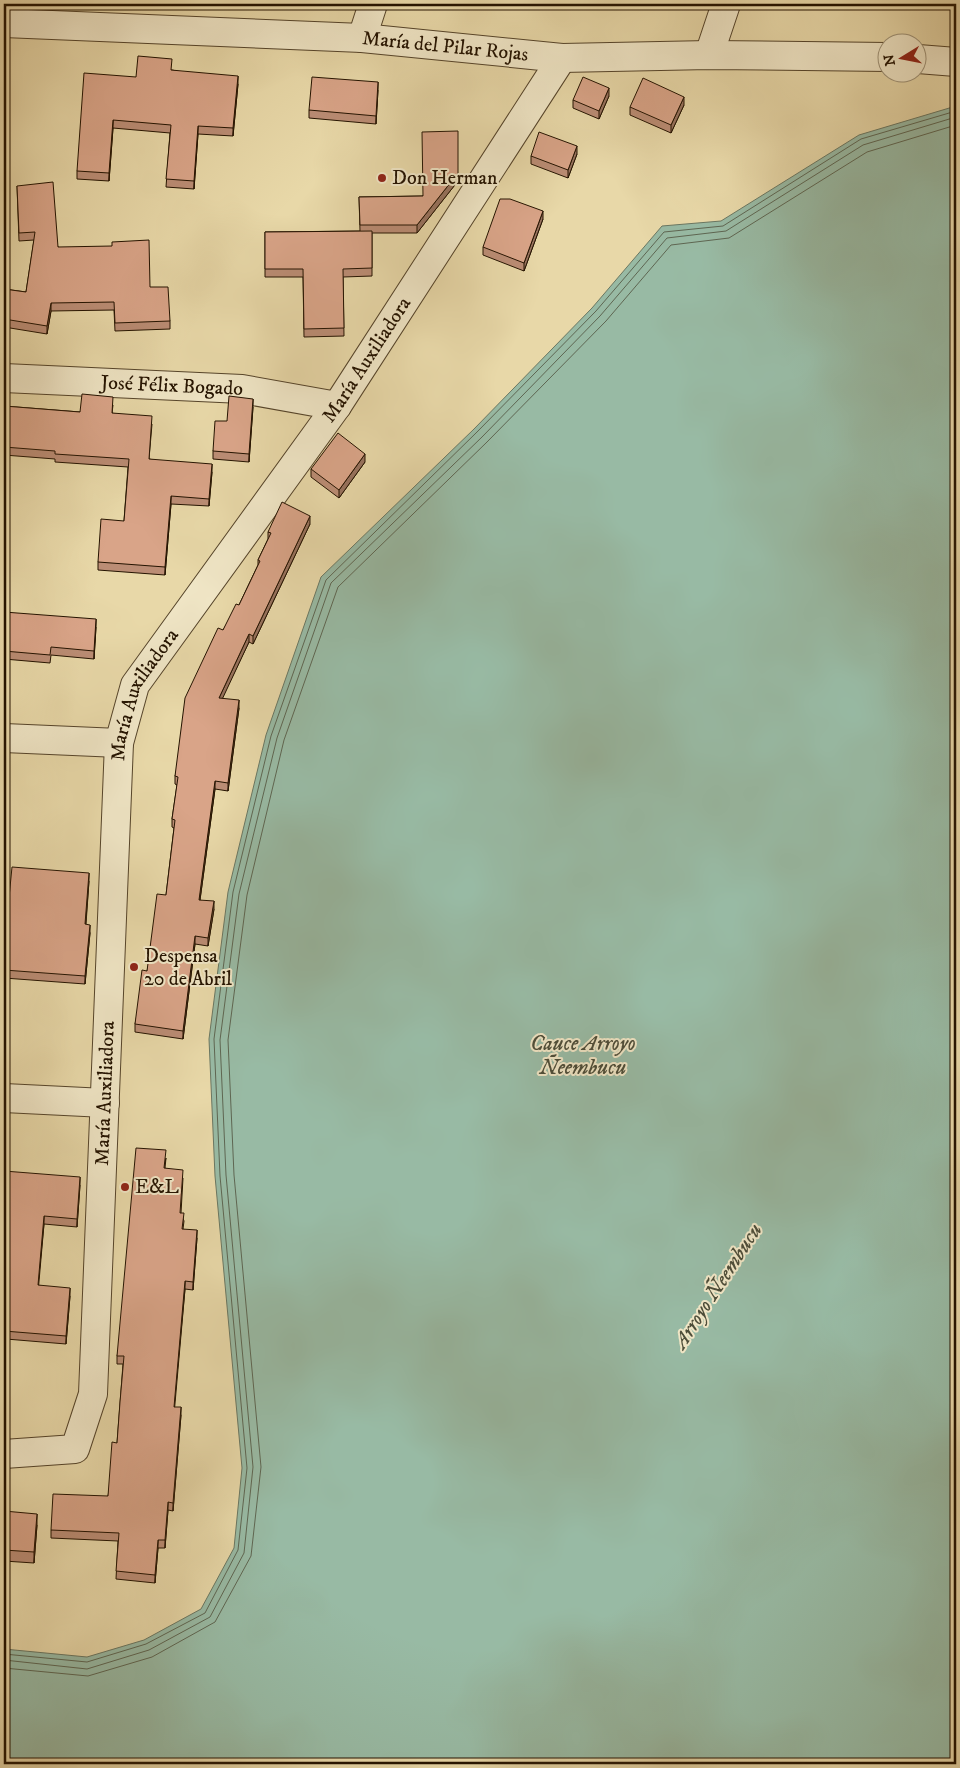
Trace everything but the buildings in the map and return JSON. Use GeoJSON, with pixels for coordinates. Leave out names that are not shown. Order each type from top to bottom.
{"type":"FeatureCollection","features":[{"type":"Feature","properties":{"kind":"street"},"geometry":{"type":"LineString","coordinates":[[362,38],[373,4]]}},
{"type":"Feature","properties":{"kind":"street"},"geometry":{"type":"LineString","coordinates":[[709,56],[726,4]]}},
{"type":"Feature","properties":{"kind":"street","name":"María del Pilar Rojas"},"geometry":{"type":"LineString","coordinates":[[4,23],[362,38],[562,58],[709,56],[878,57]]}},
{"type":"Feature","properties":{"kind":"street","name":"María Auxiliadora"},"geometry":{"type":"LineString","coordinates":[[4,1454],[74,1449],[93,1394],[119,743],[135,685],[336,406],[562,58]]}},
{"type":"Feature","properties":{"kind":"street"},"geometry":{"type":"LineString","coordinates":[[928,60],[956,62]]}},
{"type":"Feature","properties":{"kind":"street","name":"José Félix Bogado"},"geometry":{"type":"LineString","coordinates":[[4,378],[242,389],[336,406]]}},
{"type":"Feature","properties":{"kind":"street"},"geometry":{"type":"LineString","coordinates":[[4,738],[119,743]]}},
{"type":"Feature","properties":{"kind":"street"},"geometry":{"type":"LineString","coordinates":[[4,1098],[105,1103]]}},
{"type":"Feature","properties":{"kind":"water","name":"Cauce Arroyo Ñeembucu"},"geometry":{"type":"Polygon","coordinates":[[[956,106],[956,1764],[4,1764],[4,1649],[87,1657],[144,1640],[201,1609],[234,1548],[242,1468],[215,1176],[209,1039],[228,892],[266,735],[321,577],[474,429],[592,308],[662,226],[721,221],[859,135],[956,106]]]}},
{"type":"Feature","properties":{"kind":"place","name":"Don Herman"},"geometry":{"type":"Point","coordinates":[382,178]}},
{"type":"Feature","properties":{"kind":"place","name":"Despensa 20 de Abril"},"geometry":{"type":"Point","coordinates":[134,967]}},
{"type":"Feature","properties":{"kind":"place","name":"E&L"},"geometry":{"type":"Point","coordinates":[125,1187]}},
{"type":"Feature","properties":{"kind":"water label","name":"Arroyo Ñeembucu"},"geometry":{"type":"Point","coordinates":[718,1286]}}]}
